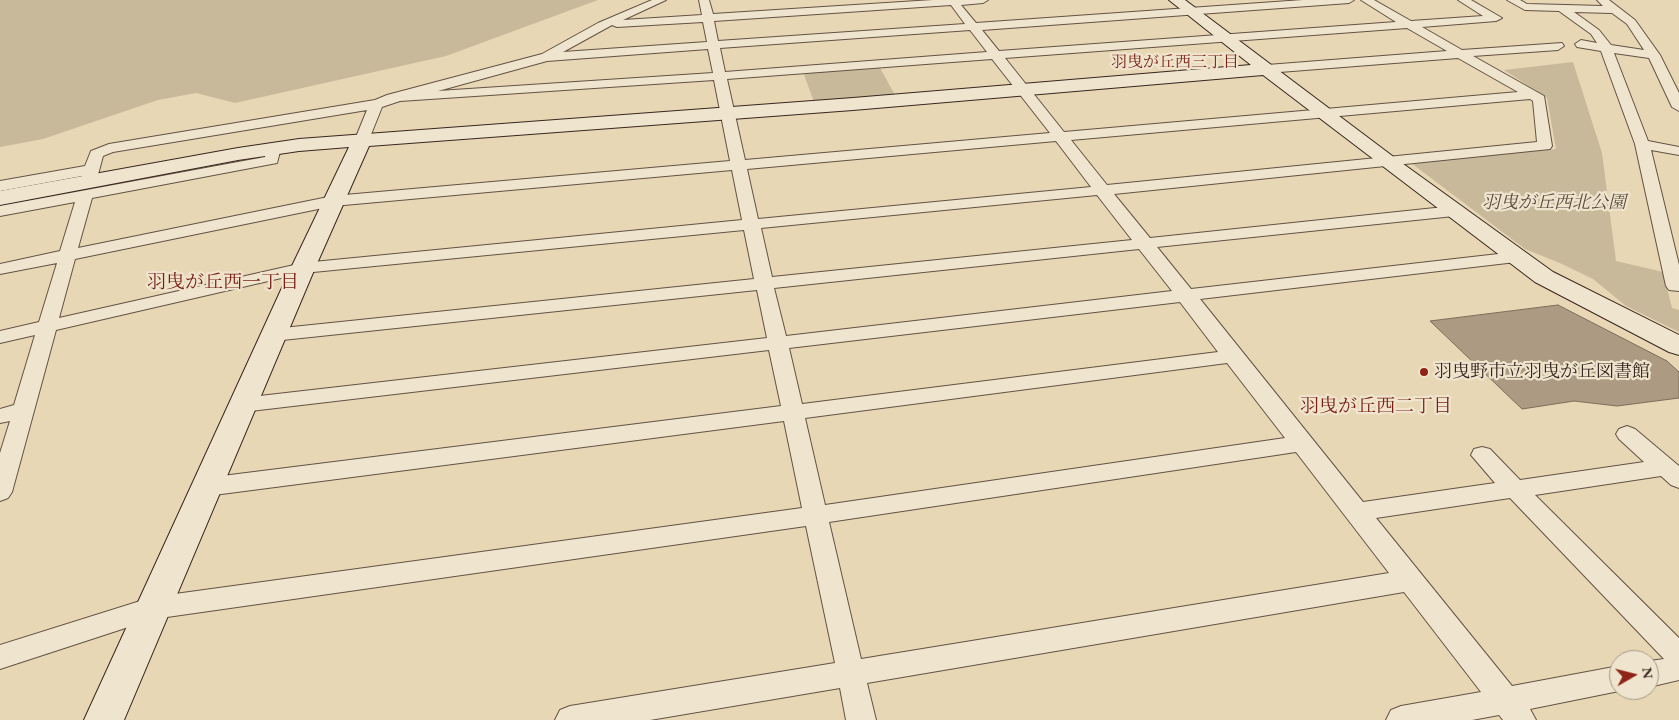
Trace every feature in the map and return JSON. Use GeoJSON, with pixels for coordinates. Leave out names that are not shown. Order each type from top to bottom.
{"type":"FeatureCollection","features":[{"type":"Feature","properties":{"kind":"street"},"geometry":{"type":"LineString","coordinates":[[546,57],[602,25],[661,0]]}},
{"type":"Feature","properties":{"kind":"street"},"geometry":{"type":"LineString","coordinates":[[602,25],[705,9],[983,0]]}},
{"type":"Feature","properties":{"kind":"street"},"geometry":{"type":"LineString","coordinates":[[0,492],[46,327],[69,255],[96,154],[109,148],[376,104],[392,98],[546,57],[973,27],[1184,6],[1349,0]]}},
{"type":"Feature","properties":{"kind":"street"},"geometry":{"type":"LineString","coordinates":[[0,337],[303,268],[1545,146],[1539,99],[1366,0]]}},
{"type":"Feature","properties":{"kind":"street"},"geometry":{"type":"LineString","coordinates":[[392,98],[996,56],[1496,18],[1463,0]]}},
{"type":"Feature","properties":{"kind":"street"},"geometry":{"type":"LineString","coordinates":[[1512,0],[1525,7],[1614,10]]}},
{"type":"Feature","properties":{"kind":"street"},"geometry":{"type":"LineString","coordinates":[[1602,0],[1632,22],[1654,54],[1679,108]]}},
{"type":"Feature","properties":{"kind":"street"},"geometry":{"type":"LineString","coordinates":[[953,1],[1513,710]]}},
{"type":"Feature","properties":{"kind":"street"},"geometry":{"type":"LineString","coordinates":[[1184,6],[1516,257],[1544,276],[1679,346]]}},
{"type":"Feature","properties":{"kind":"street"},"geometry":{"type":"LineString","coordinates":[[1561,8],[1595,32],[1606,47],[1642,144],[1675,286],[1679,286]]}},
{"type":"Feature","properties":{"kind":"street"},"geometry":{"type":"LineString","coordinates":[[705,9],[861,720]]}},
{"type":"Feature","properties":{"kind":"street"},"geometry":{"type":"LineString","coordinates":[[1581,44],[1654,54]]}},
{"type":"Feature","properties":{"kind":"street"},"geometry":{"type":"LineString","coordinates":[[0,198],[274,148],[727,114],[1558,46]]}},
{"type":"Feature","properties":{"kind":"street"},"geometry":{"type":"LineString","coordinates":[[0,269],[333,201],[1532,95]]}},
{"type":"Feature","properties":{"kind":"street"},"geometry":{"type":"LineString","coordinates":[[104,720],[273,335],[361,142],[376,104]]}},
{"type":"Feature","properties":{"kind":"street"},"geometry":{"type":"LineString","coordinates":[[1642,144],[1679,151]]}},
{"type":"Feature","properties":{"kind":"street"},"geometry":{"type":"LineString","coordinates":[[0,186],[88,182]]}},
{"type":"Feature","properties":{"kind":"street"},"geometry":{"type":"LineString","coordinates":[[0,211],[88,182]]}},
{"type":"Feature","properties":{"kind":"street"},"geometry":{"type":"LineString","coordinates":[[273,335],[1454,210]]}},
{"type":"Feature","properties":{"kind":"street"},"geometry":{"type":"LineString","coordinates":[[242,405],[1516,257]]}},
{"type":"Feature","properties":{"kind":"street"},"geometry":{"type":"LineString","coordinates":[[206,487],[1234,356]]}},
{"type":"Feature","properties":{"kind":"street"},"geometry":{"type":"LineString","coordinates":[[0,416],[23,410]]}},
{"type":"Feature","properties":{"kind":"street"},"geometry":{"type":"LineString","coordinates":[[1627,434],[1672,473]]}},
{"type":"Feature","properties":{"kind":"street"},"geometry":{"type":"LineString","coordinates":[[0,656],[153,608],[817,515],[1304,443]]}},
{"type":"Feature","properties":{"kind":"street"},"geometry":{"type":"LineString","coordinates":[[1482,454],[1679,656]]}},
{"type":"Feature","properties":{"kind":"street"},"geometry":{"type":"LineString","coordinates":[[1358,512],[1517,490],[1672,473]]}},
{"type":"Feature","properties":{"kind":"street"},"geometry":{"type":"LineString","coordinates":[[570,720],[1410,580]]}},
{"type":"Feature","properties":{"kind":"street"},"geometry":{"type":"LineString","coordinates":[[1659,672],[1679,668]]}},
{"type":"Feature","properties":{"kind":"street"},"geometry":{"type":"LineString","coordinates":[[1401,720],[1513,710],[1609,682]]}},
{"type":"Feature","properties":{"kind":"green space"},"geometry":{"type":"Polygon","coordinates":[[[0,0],[598,0],[446,56],[235,103],[196,93],[158,100],[43,139],[0,147],[0,0]]]}},
{"type":"Feature","properties":{"kind":"green space","name":"羽曳が丘西北公園"},"geometry":{"type":"Polygon","coordinates":[[[1573,62],[1602,153],[1616,261],[1663,272],[1672,308],[1679,310],[1679,332],[1626,306],[1593,279],[1525,249],[1411,163],[1556,149],[1547,98],[1504,70],[1573,62]]]}},
{"type":"Feature","properties":{"kind":"green space"},"geometry":{"type":"Polygon","coordinates":[[[879,66],[895,95],[814,102],[803,72],[879,66]]]}},
{"type":"Feature","properties":{"kind":"green space"},"geometry":{"type":"Polygon","coordinates":[[[264,153],[269,155],[265,159],[0,208],[0,202],[264,153]]]}},
{"type":"Feature","properties":{"kind":"shaded area"},"geometry":{"type":"Polygon","coordinates":[[[1558,305],[1667,361],[1679,372],[1679,398],[1617,406],[1574,401],[1522,409],[1430,321],[1558,305]]]}},
{"type":"Feature","properties":{"kind":"place","name":"羽曳野市立羽曳が丘図書館"},"geometry":{"type":"Point","coordinates":[1424,372]}},
{"type":"Feature","properties":{"kind":"district","name":"羽曳が丘西三丁目"},"geometry":{"type":"Point","coordinates":[1175,63]}},
{"type":"Feature","properties":{"kind":"district","name":"羽曳が丘西一丁目"},"geometry":{"type":"Point","coordinates":[223,283]}},
{"type":"Feature","properties":{"kind":"district","name":"羽曳が丘西二丁目"},"geometry":{"type":"Point","coordinates":[1376,407]}}]}
